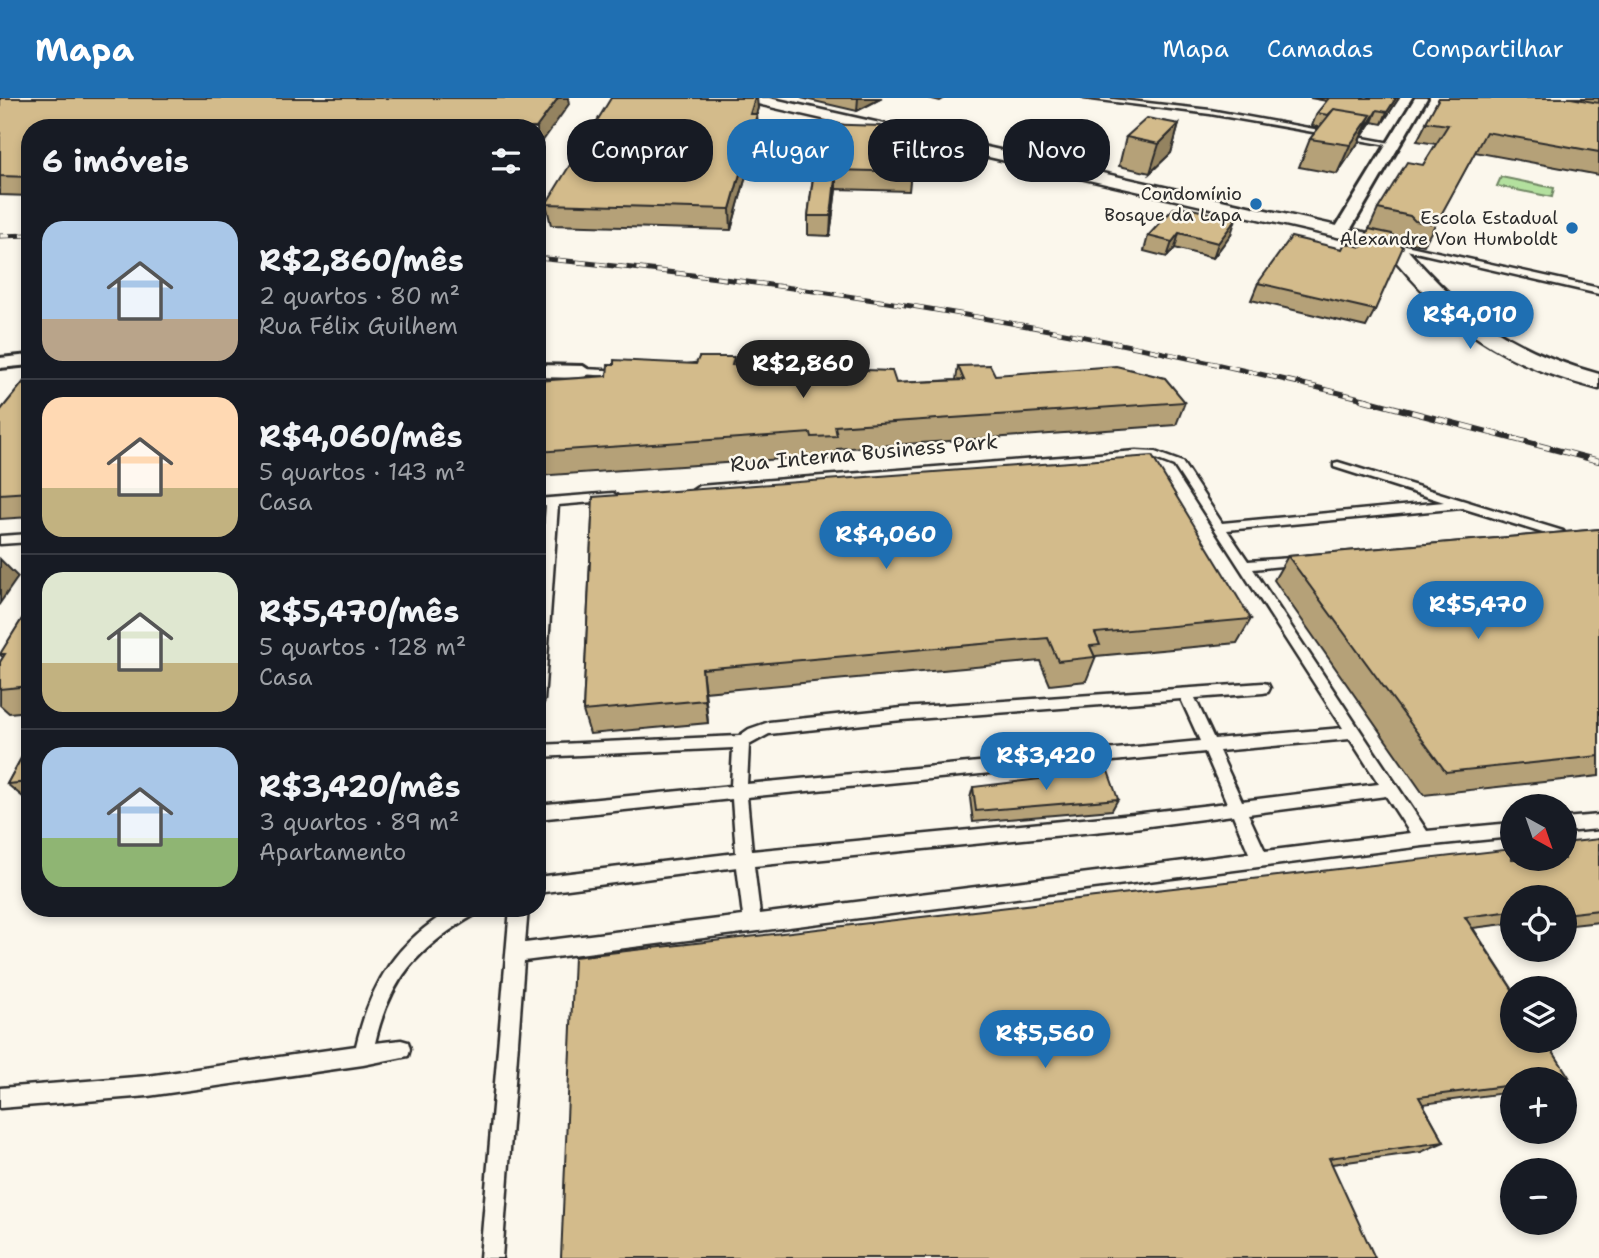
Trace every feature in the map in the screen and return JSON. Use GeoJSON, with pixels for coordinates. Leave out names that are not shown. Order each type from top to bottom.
{"type":"FeatureCollection","features":[{"type":"Feature","properties":{"kind":"street"},"geometry":{"type":"LineString","coordinates":[[750,98],[1392,244],[1448,303],[1494,342],[1523,357],[1599,382]]}},
{"type":"Feature","properties":{"kind":"street"},"geometry":{"type":"LineString","coordinates":[[1341,232],[1421,98]]}},
{"type":"Feature","properties":{"kind":"street"},"geometry":{"type":"LineString","coordinates":[[0,363],[21,361]]}},
{"type":"Feature","properties":{"kind":"street"},"geometry":{"type":"LineString","coordinates":[[546,371],[583,372]]}},
{"type":"Feature","properties":{"kind":"lane"},"geometry":{"type":"LineString","coordinates":[[1087,98],[1210,112],[1393,144]]}},
{"type":"Feature","properties":{"kind":"lane"},"geometry":{"type":"LineString","coordinates":[[1392,244],[1599,291]]}},
{"type":"Feature","properties":{"kind":"lane"},"geometry":{"type":"LineString","coordinates":[[583,372],[640,374]]}},
{"type":"Feature","properties":{"kind":"lane","name":"Rua Interna Business Park"},"geometry":{"type":"LineString","coordinates":[[691,490],[1136,454],[1155,455],[1178,464],[1219,527]]}},
{"type":"Feature","properties":{"kind":"lane"},"geometry":{"type":"LineString","coordinates":[[1338,465],[1565,533],[1518,538]]}},
{"type":"Feature","properties":{"kind":"lane"},"geometry":{"type":"LineString","coordinates":[[546,502],[622,496]]}},
{"type":"Feature","properties":{"kind":"lane"},"geometry":{"type":"LineString","coordinates":[[546,581],[552,502]]}},
{"type":"Feature","properties":{"kind":"lane"},"geometry":{"type":"LineString","coordinates":[[1423,839],[1219,527],[1462,504]]}},
{"type":"Feature","properties":{"kind":"lane"},"geometry":{"type":"LineString","coordinates":[[0,540],[21,539]]}},
{"type":"Feature","properties":{"kind":"lane"},"geometry":{"type":"LineString","coordinates":[[1246,565],[1314,558]]}},
{"type":"Feature","properties":{"kind":"lane"},"geometry":{"type":"LineString","coordinates":[[752,923],[738,754],[742,742],[753,733],[769,727],[902,714],[1263,688]]}},
{"type":"Feature","properties":{"kind":"lane"},"geometry":{"type":"LineString","coordinates":[[1187,695],[1213,747],[1261,859]]}},
{"type":"Feature","properties":{"kind":"lane"},"geometry":{"type":"LineString","coordinates":[[546,811],[1354,733]]}},
{"type":"Feature","properties":{"kind":"lane"},"geometry":{"type":"LineString","coordinates":[[546,751],[742,742]]}},
{"type":"Feature","properties":{"kind":"lane"},"geometry":{"type":"LineString","coordinates":[[546,884],[746,859],[1134,821],[1390,789]]}},
{"type":"Feature","properties":{"kind":"lane"},"geometry":{"type":"LineString","coordinates":[[1577,824],[1599,822]]}},
{"type":"Feature","properties":{"kind":"lane"},"geometry":{"type":"LineString","coordinates":[[516,953],[1500,831]]}},
{"type":"Feature","properties":{"kind":"lane"},"geometry":{"type":"LineString","coordinates":[[363,1055],[379,997],[407,955],[457,917]]}},
{"type":"Feature","properties":{"kind":"lane"},"geometry":{"type":"LineString","coordinates":[[491,1258],[518,917]]}},
{"type":"Feature","properties":{"kind":"lane"},"geometry":{"type":"LineString","coordinates":[[0,1098],[148,1086],[401,1049]]}},
{"type":"Feature","properties":{"kind":"green space"},"geometry":{"type":"Polygon","coordinates":[[[1501,177],[1554,188],[1552,197],[1497,186],[1501,177]]]}},
{"type":"Feature","properties":{"kind":"building"},"geometry":{"type":"Polygon","coordinates":[[[0,98],[558,98],[543,119],[21,119],[21,177],[0,176],[0,98]]]}},
{"type":"Feature","properties":{"kind":"building"},"geometry":{"type":"Polygon","coordinates":[[[611,98],[755,98],[750,114],[757,114],[756,119],[727,119],[727,182],[738,182],[730,209],[546,204],[567,170],[567,182],[713,182],[713,119],[598,119],[611,98]]]}},
{"type":"Feature","properties":{"kind":"building"},"geometry":{"type":"Polygon","coordinates":[[[1329,98],[1396,98],[1387,112],[1377,110],[1369,123],[1367,122],[1371,115],[1334,109],[1328,115],[1317,113],[1329,98]]]}},
{"type":"Feature","properties":{"kind":"building"},"geometry":{"type":"Polygon","coordinates":[[[1439,98],[1571,98],[1599,103],[1599,152],[1486,132],[1436,224],[1415,221],[1410,216],[1378,209],[1407,162],[1423,165],[1448,125],[1426,122],[1439,98]]]}},
{"type":"Feature","properties":{"kind":"building"},"geometry":{"type":"Polygon","coordinates":[[[1334,109],[1371,115],[1350,145],[1310,139],[1334,109]]]}},
{"type":"Feature","properties":{"kind":"building"},"geometry":{"type":"Polygon","coordinates":[[[1147,118],[1179,124],[1159,144],[1126,137],[1147,118]]]}},
{"type":"Feature","properties":{"kind":"building"},"geometry":{"type":"Polygon","coordinates":[[[854,125],[868,126],[868,171],[854,170],[854,125]]]}},
{"type":"Feature","properties":{"kind":"building"},"geometry":{"type":"Polygon","coordinates":[[[812,182],[835,182],[831,216],[808,216],[812,182]]]}},
{"type":"Feature","properties":{"kind":"building"},"geometry":{"type":"Polygon","coordinates":[[[1183,207],[1236,219],[1218,243],[1179,233],[1172,242],[1148,236],[1174,208],[1183,207]]]}},
{"type":"Feature","properties":{"kind":"building"},"geometry":{"type":"Polygon","coordinates":[[[1369,229],[1392,234],[1403,247],[1375,310],[1258,283],[1291,237],[1342,249],[1345,243],[1361,247],[1369,229]]]}},
{"type":"Feature","properties":{"kind":"building"},"geometry":{"type":"Polygon","coordinates":[[[699,357],[734,357],[732,365],[892,371],[896,383],[964,380],[958,366],[990,365],[995,375],[1116,366],[1165,378],[1185,402],[835,426],[837,436],[812,437],[811,433],[546,451],[546,380],[607,376],[608,365],[614,365],[614,360],[696,364],[699,357]]]}},
{"type":"Feature","properties":{"kind":"building"},"geometry":{"type":"Polygon","coordinates":[[[21,385],[21,493],[0,494],[0,411],[21,385]]]}},
{"type":"Feature","properties":{"kind":"building"},"geometry":{"type":"Polygon","coordinates":[[[1152,456],[1251,619],[1095,633],[1100,645],[1090,646],[1095,657],[1058,661],[1048,638],[702,669],[705,700],[583,711],[593,497],[1152,456]]]}},
{"type":"Feature","properties":{"kind":"building"},"geometry":{"type":"Polygon","coordinates":[[[1599,529],[1599,756],[1446,772],[1288,556],[1599,529]]]}},
{"type":"Feature","properties":{"kind":"building"},"geometry":{"type":"Polygon","coordinates":[[[21,620],[21,687],[0,689],[0,662],[5,654],[0,654],[21,620]]]}},
{"type":"Feature","properties":{"kind":"building"},"geometry":{"type":"Polygon","coordinates":[[[21,758],[21,783],[7,784],[21,758]]]}},
{"type":"Feature","properties":{"kind":"building"},"geometry":{"type":"Polygon","coordinates":[[[1108,771],[1118,799],[976,811],[973,787],[1108,771]]]}},
{"type":"Feature","properties":{"kind":"building"},"geometry":{"type":"Polygon","coordinates":[[[1599,839],[1599,910],[1577,913],[1577,885],[1500,885],[1500,913],[1465,917],[1504,976],[1500,976],[1500,1053],[1554,1053],[1563,1067],[1500,1067],[1500,1087],[1419,1097],[1444,1142],[1329,1158],[1375,1258],[561,1258],[574,957],[1500,850],[1500,872],[1577,872],[1577,842],[1599,839]]]}},
{"type":"Feature","properties":{"kind":"railway"},"geometry":{"type":"LineString","coordinates":[[0,236],[21,235]]}},
{"type":"Feature","properties":{"kind":"railway"},"geometry":{"type":"LineString","coordinates":[[546,259],[747,282],[955,313],[1162,353],[1368,400]]}},
{"type":"Feature","properties":{"kind":"railway"},"geometry":{"type":"LineString","coordinates":[[1361,399],[1599,461]]}},
{"type":"Feature","properties":{"kind":"place","name":"Condomínio Bosque da Lapa"},"geometry":{"type":"Point","coordinates":[1256,204]}},
{"type":"Feature","properties":{"kind":"place","name":"Escola Estadual Alexandre Von Humboldt"},"geometry":{"type":"Point","coordinates":[1572,228]}}]}
